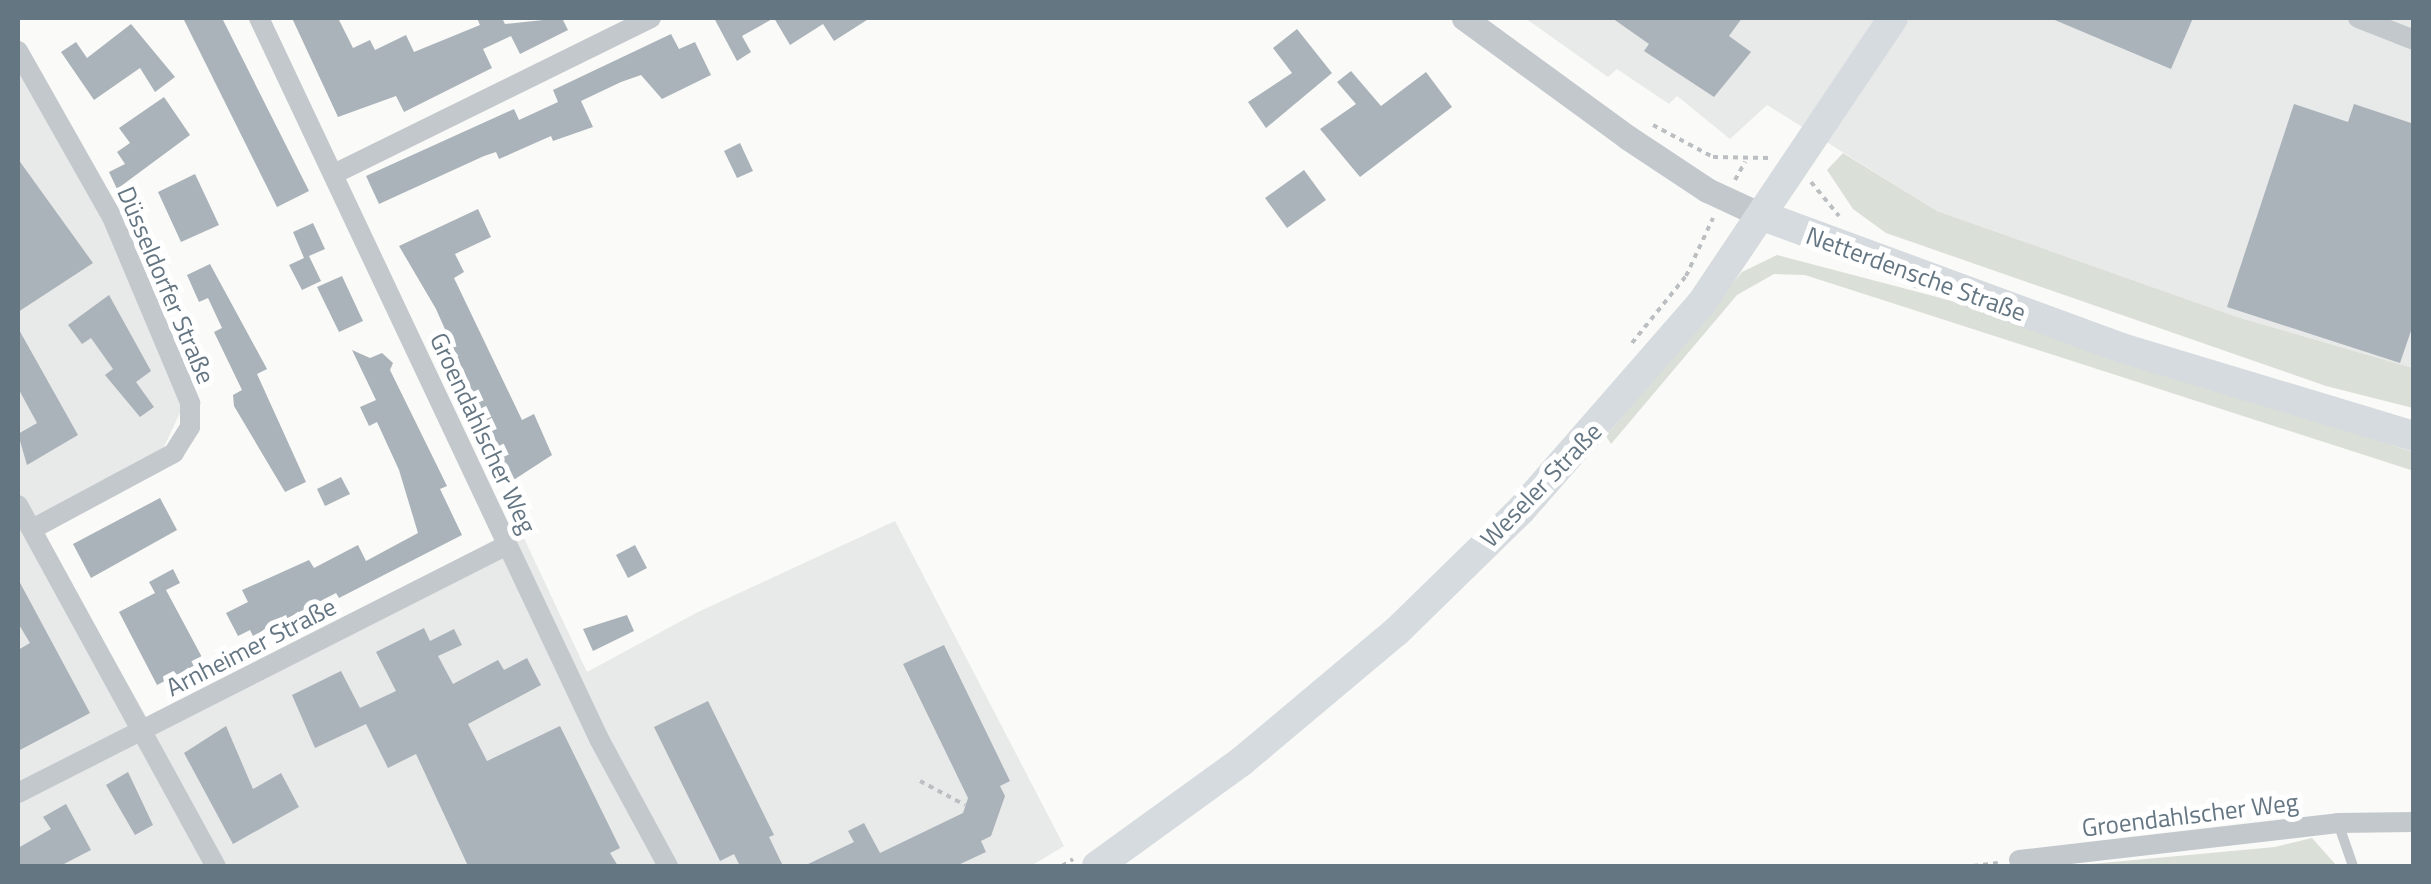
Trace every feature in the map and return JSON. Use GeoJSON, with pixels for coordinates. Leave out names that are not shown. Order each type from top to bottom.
{"type":"FeatureCollection","features":[{"type":"Feature","properties":{"kind":"main road","name":"Weseler Straße"},"geometry":{"type":"LineString","coordinates":[[1092,857],[1242,760],[1396,632],[1628,393],[1763,216],[1893,18]]}},
{"type":"Feature","properties":{"kind":"main road","name":"Netterdensche Straße"},"geometry":{"type":"LineString","coordinates":[[1763,216],[2122,348],[2414,436]]}},
{"type":"Feature","properties":{"kind":"street","name":"Groendahlscher Weg"},"geometry":{"type":"LineString","coordinates":[[258,18],[336,173],[507,546],[668,866]]}},
{"type":"Feature","properties":{"kind":"street"},"geometry":{"type":"LineString","coordinates":[[336,173],[651,18]]}},
{"type":"Feature","properties":{"kind":"street","name":"Netterdensche Straße"},"geometry":{"type":"LineString","coordinates":[[1464,18],[1627,137],[1725,199],[1763,216]]}},
{"type":"Feature","properties":{"kind":"street"},"geometry":{"type":"LineString","coordinates":[[2358,18],[2414,40]]}},
{"type":"Feature","properties":{"kind":"street","name":"Düsseldorfer Straße"},"geometry":{"type":"LineString","coordinates":[[18,51],[112,216],[190,403],[190,427],[174,453],[24,534]]}},
{"type":"Feature","properties":{"kind":"street"},"geometry":{"type":"LineString","coordinates":[[18,505],[24,534],[144,729],[216,866]]}},
{"type":"Feature","properties":{"kind":"street","name":"Arnheimer Straße"},"geometry":{"type":"LineString","coordinates":[[18,793],[507,546]]}},
{"type":"Feature","properties":{"kind":"street","name":"Groendahlscher Weg"},"geometry":{"type":"LineString","coordinates":[[2020,863],[2338,823],[2414,822]]}},
{"type":"Feature","properties":{"kind":"lane"},"geometry":{"type":"LineString","coordinates":[[2338,823],[2352,866]]}},
{"type":"Feature","properties":{"kind":"path"},"geometry":{"type":"LineString","coordinates":[[1625,351],[1686,276],[1745,162],[1714,157],[1650,124]]}},
{"type":"Feature","properties":{"kind":"path"},"geometry":{"type":"LineString","coordinates":[[920,781],[965,805]]}},
{"type":"Feature","properties":{"kind":"path"},"geometry":{"type":"LineString","coordinates":[[1062,866],[1092,857]]}},
{"type":"Feature","properties":{"kind":"path"},"geometry":{"type":"LineString","coordinates":[[1973,866],[2020,863]]}},
{"type":"Feature","properties":{"kind":"shaded area"},"geometry":{"type":"Polygon","coordinates":[[[1525,18],[2413,18],[2413,368],[2237,317],[1937,211],[1767,105],[1730,139],[1677,96],[1669,104],[1617,69],[1608,77],[1525,18]]]}},
{"type":"Feature","properties":{"kind":"shaded area"},"geometry":{"type":"Polygon","coordinates":[[[18,62],[107,217],[184,404],[164,447],[41,533],[150,723],[522,534],[587,672],[696,613],[895,521],[1064,846],[1031,866],[18,866],[18,62]]]}},
{"type":"Feature","properties":{"kind":"shaded area"},"geometry":{"type":"Polygon","coordinates":[[[1843,153],[1937,211],[2237,317],[2413,368],[2413,408],[2326,386],[1886,233],[1853,209],[1827,170],[1843,153]]]}},
{"type":"Feature","properties":{"kind":"shaded area"},"geometry":{"type":"Polygon","coordinates":[[[1777,255],[1975,307],[2413,452],[2414,471],[1805,275],[1774,274],[1737,295],[1611,444],[1606,436],[1742,272],[1777,255]]]}},
{"type":"Feature","properties":{"kind":"shaded area"},"geometry":{"type":"Polygon","coordinates":[[[2312,838],[2337,866],[2070,866],[2275,847],[2312,838]]]}},
{"type":"Feature","properties":{"kind":"building"},"geometry":{"type":"Polygon","coordinates":[[[183,18],[222,18],[309,191],[277,207],[183,18]]]}},
{"type":"Feature","properties":{"kind":"building"},"geometry":{"type":"Polygon","coordinates":[[[292,18],[338,18],[353,48],[370,40],[375,50],[406,35],[414,52],[480,25],[477,18],[502,18],[505,24],[562,18],[568,30],[520,54],[511,36],[483,49],[492,68],[404,112],[396,96],[338,117],[292,18]]]}},
{"type":"Feature","properties":{"kind":"building"},"geometry":{"type":"Polygon","coordinates":[[[714,18],[774,18],[742,36],[751,52],[737,61],[714,18]]]}},
{"type":"Feature","properties":{"kind":"building"},"geometry":{"type":"Polygon","coordinates":[[[774,18],[870,18],[834,41],[823,24],[790,45],[774,18]]]}},
{"type":"Feature","properties":{"kind":"building"},"geometry":{"type":"Polygon","coordinates":[[[1612,18],[1742,18],[1729,36],[1751,52],[1714,97],[1644,51],[1649,44],[1612,18]]]}},
{"type":"Feature","properties":{"kind":"building"},"geometry":{"type":"Polygon","coordinates":[[[2050,18],[2193,18],[2171,69],[2050,18]]]}},
{"type":"Feature","properties":{"kind":"building"},"geometry":{"type":"Polygon","coordinates":[[[131,24],[175,77],[155,92],[140,68],[94,100],[61,52],[76,42],[87,58],[131,24]]]}},
{"type":"Feature","properties":{"kind":"building"},"geometry":{"type":"Polygon","coordinates":[[[1297,29],[1332,73],[1266,128],[1248,102],[1292,73],[1273,48],[1297,29]]]}},
{"type":"Feature","properties":{"kind":"building"},"geometry":{"type":"Polygon","coordinates":[[[671,34],[679,49],[695,42],[711,75],[662,99],[641,75],[621,82],[581,101],[593,127],[553,141],[551,136],[499,159],[496,152],[484,156],[379,204],[366,176],[514,109],[519,120],[558,102],[553,90],[671,34]]]}},
{"type":"Feature","properties":{"kind":"building"},"geometry":{"type":"Polygon","coordinates":[[[1351,71],[1381,106],[1426,72],[1452,107],[1360,177],[1320,129],[1356,104],[1337,82],[1351,71]]]}},
{"type":"Feature","properties":{"kind":"building"},"geometry":{"type":"Polygon","coordinates":[[[164,97],[190,135],[117,189],[109,172],[125,164],[117,152],[130,143],[119,128],[164,97]]]}},
{"type":"Feature","properties":{"kind":"building"},"geometry":{"type":"Polygon","coordinates":[[[2294,104],[2348,122],[2354,104],[2414,124],[2414,322],[2400,363],[2227,307],[2294,104]]]}},
{"type":"Feature","properties":{"kind":"building"},"geometry":{"type":"Polygon","coordinates":[[[740,143],[753,171],[737,178],[724,151],[740,143]]]}},
{"type":"Feature","properties":{"kind":"building"},"geometry":{"type":"Polygon","coordinates":[[[18,159],[93,263],[18,312],[18,159]]]}},
{"type":"Feature","properties":{"kind":"building"},"geometry":{"type":"Polygon","coordinates":[[[1304,170],[1326,200],[1287,228],[1265,198],[1304,170]]]}},
{"type":"Feature","properties":{"kind":"building"},"geometry":{"type":"Polygon","coordinates":[[[195,174],[219,225],[181,242],[158,192],[195,174]]]}},
{"type":"Feature","properties":{"kind":"building"},"geometry":{"type":"Polygon","coordinates":[[[478,209],[491,237],[455,254],[464,272],[454,278],[522,420],[534,414],[552,455],[512,481],[436,309],[399,246],[478,209]]]}},
{"type":"Feature","properties":{"kind":"building"},"geometry":{"type":"Polygon","coordinates":[[[313,223],[325,249],[309,256],[321,281],[302,290],[289,265],[304,258],[293,232],[313,223]]]}},
{"type":"Feature","properties":{"kind":"building"},"geometry":{"type":"Polygon","coordinates":[[[210,264],[267,369],[257,374],[306,482],[285,492],[234,406],[233,395],[242,390],[214,332],[222,328],[208,298],[199,302],[187,275],[210,264]]]}},
{"type":"Feature","properties":{"kind":"building"},"geometry":{"type":"Polygon","coordinates":[[[342,276],[363,321],[339,332],[317,287],[342,276]]]}},
{"type":"Feature","properties":{"kind":"building"},"geometry":{"type":"Polygon","coordinates":[[[109,295],[151,371],[136,382],[154,407],[140,417],[105,375],[113,369],[91,338],[82,344],[68,325],[109,295]]]}},
{"type":"Feature","properties":{"kind":"building"},"geometry":{"type":"Polygon","coordinates":[[[18,328],[78,435],[27,465],[18,434],[37,423],[18,388],[18,328]]]}},
{"type":"Feature","properties":{"kind":"building"},"geometry":{"type":"Polygon","coordinates":[[[352,350],[370,358],[382,353],[393,363],[390,370],[447,486],[440,489],[462,535],[339,598],[336,593],[253,636],[250,630],[238,636],[226,613],[248,602],[242,590],[309,560],[314,568],[358,545],[366,561],[418,533],[399,470],[377,422],[369,426],[360,407],[376,400],[352,350]]]}},
{"type":"Feature","properties":{"kind":"building"},"geometry":{"type":"Polygon","coordinates":[[[341,477],[350,494],[325,506],[317,489],[341,477]]]}},
{"type":"Feature","properties":{"kind":"building"},"geometry":{"type":"Polygon","coordinates":[[[160,498],[177,530],[91,578],[73,544],[160,498]]]}},
{"type":"Feature","properties":{"kind":"building"},"geometry":{"type":"Polygon","coordinates":[[[635,545],[647,568],[628,578],[616,555],[635,545]]]}},
{"type":"Feature","properties":{"kind":"building"},"geometry":{"type":"Polygon","coordinates":[[[173,569],[180,583],[166,590],[204,661],[157,685],[119,612],[155,593],[149,582],[173,569]]]}},
{"type":"Feature","properties":{"kind":"building"},"geometry":{"type":"Polygon","coordinates":[[[18,579],[90,713],[18,751],[18,650],[30,643],[18,623],[18,579]]]}},
{"type":"Feature","properties":{"kind":"building"},"geometry":{"type":"Polygon","coordinates":[[[627,615],[634,631],[593,651],[583,629],[627,615]]]}},
{"type":"Feature","properties":{"kind":"building"},"geometry":{"type":"Polygon","coordinates":[[[424,628],[430,641],[454,629],[462,645],[438,656],[453,684],[498,660],[504,670],[527,658],[541,685],[468,724],[487,761],[560,726],[620,848],[610,853],[618,866],[468,866],[416,754],[388,768],[366,724],[315,748],[292,695],[341,671],[360,708],[396,691],[376,652],[424,628]]]}},
{"type":"Feature","properties":{"kind":"building"},"geometry":{"type":"Polygon","coordinates":[[[944,645],[1010,781],[1000,786],[1005,796],[991,836],[981,841],[986,852],[956,866],[804,866],[854,842],[848,831],[864,823],[880,853],[963,813],[968,798],[903,664],[944,645]]]}},
{"type":"Feature","properties":{"kind":"building"},"geometry":{"type":"Polygon","coordinates":[[[708,701],[774,835],[769,837],[783,866],[740,866],[734,854],[720,861],[654,727],[708,701]]]}},
{"type":"Feature","properties":{"kind":"building"},"geometry":{"type":"Polygon","coordinates":[[[226,726],[253,789],[281,773],[299,807],[233,844],[184,753],[226,726]]]}},
{"type":"Feature","properties":{"kind":"building"},"geometry":{"type":"Polygon","coordinates":[[[128,772],[153,825],[135,835],[106,785],[128,772]]]}},
{"type":"Feature","properties":{"kind":"building"},"geometry":{"type":"Polygon","coordinates":[[[66,804],[91,850],[60,866],[18,866],[18,848],[51,829],[43,817],[66,804]]]}}]}
